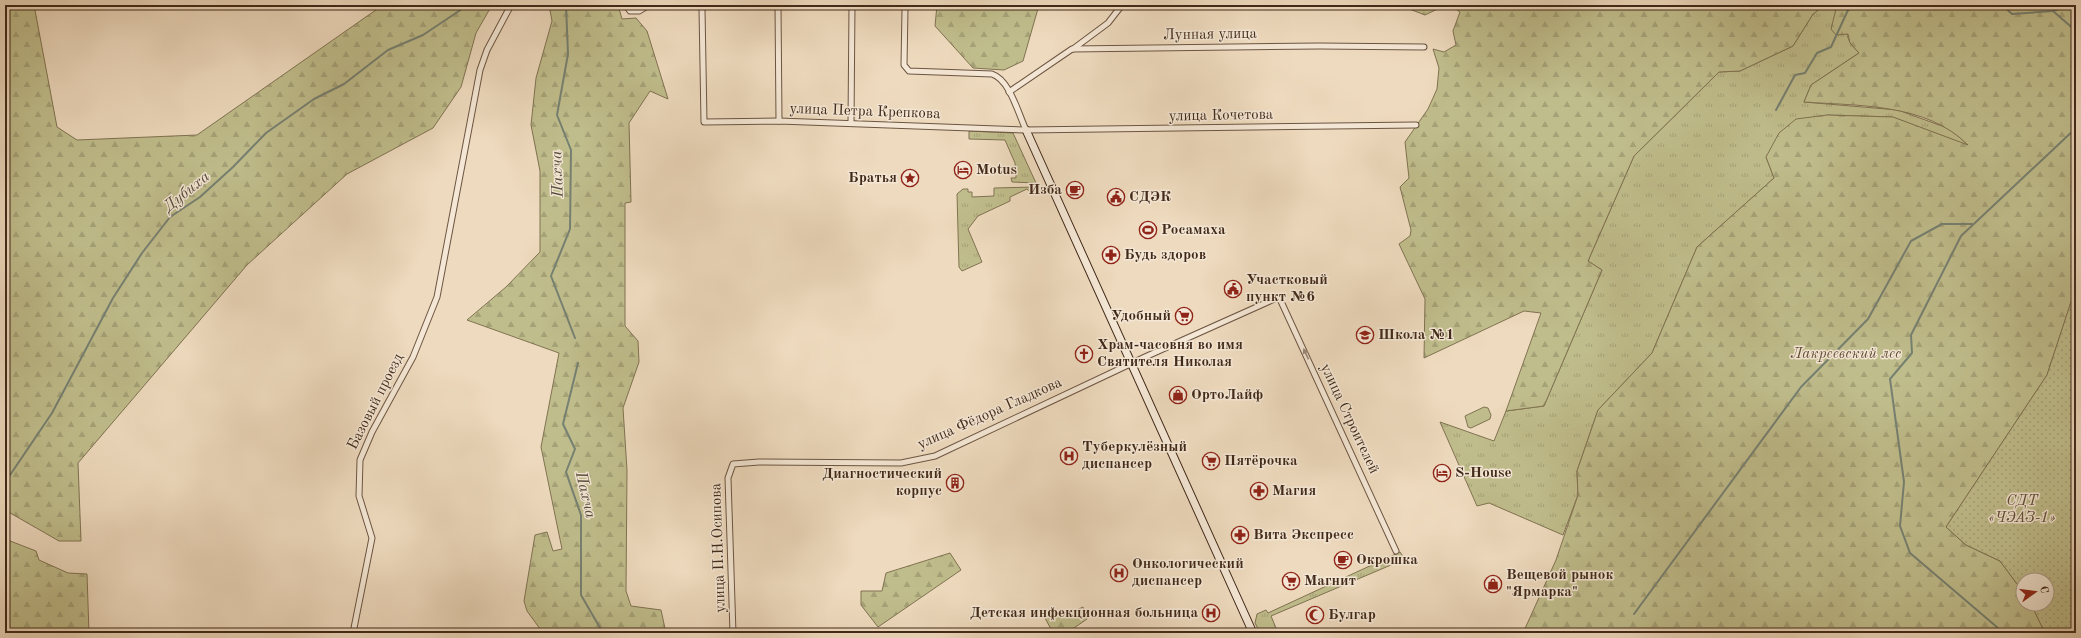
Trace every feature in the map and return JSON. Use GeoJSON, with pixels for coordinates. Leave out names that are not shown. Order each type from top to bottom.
{"type":"FeatureCollection","features":[{"type":"Feature","properties":{"kind":"street","name":"Базовый проезд"},"geometry":{"type":"LineString","coordinates":[[353,633],[372,538],[360,496],[360,460],[372,432],[413,357],[436,303],[480,70],[487,50],[511,5]]}},
{"type":"Feature","properties":{"kind":"street"},"geometry":{"type":"LineString","coordinates":[[626,5],[630,11],[639,11],[649,5]]}},
{"type":"Feature","properties":{"kind":"street","name":"улица Петра Крепкова"},"geometry":{"type":"LineString","coordinates":[[706,5],[702,9],[704,122],[779,121],[1026,130]]}},
{"type":"Feature","properties":{"kind":"street"},"geometry":{"type":"LineString","coordinates":[[778,5],[779,121]]}},
{"type":"Feature","properties":{"kind":"street"},"geometry":{"type":"LineString","coordinates":[[851,123],[852,5]]}},
{"type":"Feature","properties":{"kind":"street"},"geometry":{"type":"LineString","coordinates":[[902,5],[905,9],[904,65],[909,72],[992,74],[999,76],[1010,92],[1253,633]]}},
{"type":"Feature","properties":{"kind":"street"},"geometry":{"type":"LineString","coordinates":[[1010,92],[1108,23],[1122,5]]}},
{"type":"Feature","properties":{"kind":"street","name":"Лунная улица"},"geometry":{"type":"LineString","coordinates":[[1072,49],[1319,46],[1424,47]]}},
{"type":"Feature","properties":{"kind":"street","name":"улица Кочетова"},"geometry":{"type":"LineString","coordinates":[[1026,130],[1416,125]]}},
{"type":"Feature","properties":{"kind":"street","name":"улица Фёдора Гладкова"},"geometry":{"type":"LineString","coordinates":[[733,464],[759,462],[901,463],[917,461],[935,456],[1131,364],[1279,297]]}},
{"type":"Feature","properties":{"kind":"street","name":"улица Строителей"},"geometry":{"type":"LineString","coordinates":[[1279,297],[1396,551]]}},
{"type":"Feature","properties":{"kind":"street","name":"улица П.Н.Осипова"},"geometry":{"type":"LineString","coordinates":[[733,464],[728,478],[733,633]]}},
{"type":"Feature","properties":{"kind":"green space"},"geometry":{"type":"Polygon","coordinates":[[[5,5],[34,5],[57,127],[77,140],[197,135],[383,5],[492,5],[476,33],[461,87],[433,128],[347,174],[247,265],[78,463],[81,541],[59,541],[5,510],[5,5]]]}},
{"type":"Feature","properties":{"kind":"green space"},"geometry":{"type":"Polygon","coordinates":[[[549,5],[618,5],[622,19],[636,18],[647,31],[668,99],[650,91],[629,123],[631,202],[625,203],[625,326],[638,341],[639,362],[623,408],[627,470],[626,591],[631,606],[661,610],[666,633],[543,633],[527,611],[524,601],[535,535],[547,532],[553,551],[562,549],[541,447],[559,353],[467,320],[506,287],[540,252],[540,171],[531,125],[536,78],[552,21],[549,5]]]}},
{"type":"Feature","properties":{"kind":"green space"},"geometry":{"type":"Polygon","coordinates":[[[937,5],[1039,5],[1023,61],[1004,70],[973,68],[935,26],[937,5]]]}},
{"type":"Feature","properties":{"kind":"green space"},"geometry":{"type":"Polygon","coordinates":[[[1399,5],[1446,5],[1425,15],[1399,5]]]}},
{"type":"Feature","properties":{"kind":"green space"},"geometry":{"type":"Polygon","coordinates":[[[1450,5],[1825,5],[1813,14],[1793,46],[1740,71],[1719,72],[1634,156],[1588,261],[1602,270],[1544,406],[1506,411],[1541,313],[1524,311],[1424,358],[1425,299],[1399,244],[1410,236],[1411,230],[1400,187],[1409,178],[1405,142],[1428,109],[1437,89],[1439,68],[1433,49],[1444,52],[1456,45],[1453,31],[1460,12],[1450,5]]]}},
{"type":"Feature","properties":{"kind":"green space"},"geometry":{"type":"Polygon","coordinates":[[[1825,5],[1836,9],[1842,20],[1848,39],[1859,53],[1811,85],[1804,102],[1898,110],[1950,129],[1969,146],[1892,117],[1827,115],[1766,157],[1774,178],[1697,247],[1652,353],[1598,410],[1577,471],[1578,495],[1563,535],[1489,503],[1477,506],[1440,422],[1494,441],[1506,411],[1544,406],[1602,270],[1588,261],[1634,156],[1719,72],[1740,71],[1793,46],[1813,14],[1825,5]]]}},
{"type":"Feature","properties":{"kind":"green space","name":"Лакреевский лес"},"geometry":{"type":"Polygon","coordinates":[[[1831,5],[2076,5],[2076,296],[2071,302],[2047,375],[1946,527],[1966,545],[2000,561],[2015,581],[2015,612],[2035,612],[2045,633],[1523,633],[1556,560],[1578,495],[1577,471],[1598,410],[1652,353],[1697,247],[1774,178],[1766,157],[1779,133],[1796,119],[1827,115],[1893,117],[1968,145],[1951,131],[1932,121],[1912,114],[1869,106],[1804,102],[1811,85],[1859,53],[1850,43],[1848,34],[1836,35],[1831,29],[1836,9],[1831,5]]]}},
{"type":"Feature","properties":{"kind":"green space"},"geometry":{"type":"Polygon","coordinates":[[[969,131],[1013,133],[1036,183],[1012,182],[1011,178],[1016,178],[1015,163],[1005,140],[969,139],[969,131]]]}},
{"type":"Feature","properties":{"kind":"green space"},"geometry":{"type":"Polygon","coordinates":[[[1035,187],[1035,189],[1029,191],[1027,189],[1010,197],[1010,201],[978,216],[968,229],[982,262],[962,271],[959,267],[957,194],[963,189],[968,189],[968,192],[972,192],[972,197],[994,196],[994,188],[1035,187]]]}},
{"type":"Feature","properties":{"kind":"green space","name":"СДТ «ЧЭАЗ-1»"},"geometry":{"type":"Polygon","coordinates":[[[2076,296],[2076,633],[2045,633],[2035,612],[2055,612],[2055,572],[2015,572],[2015,581],[2000,561],[1966,545],[1946,527],[2047,375],[2071,302],[2076,296]]]}},
{"type":"Feature","properties":{"kind":"green space"},"geometry":{"type":"Polygon","coordinates":[[[1484,407],[1488,408],[1491,415],[1490,419],[1471,428],[1468,427],[1465,416],[1484,407]]]}},
{"type":"Feature","properties":{"kind":"green space"},"geometry":{"type":"Polygon","coordinates":[[[5,539],[36,551],[39,560],[68,573],[87,574],[89,633],[5,633],[5,539]]]}},
{"type":"Feature","properties":{"kind":"green space"},"geometry":{"type":"Polygon","coordinates":[[[1400,552],[1405,559],[1271,616],[1278,633],[1260,633],[1255,623],[1257,614],[1266,610],[1268,613],[1400,552]]]}},
{"type":"Feature","properties":{"kind":"green space"},"geometry":{"type":"Polygon","coordinates":[[[950,553],[961,570],[878,627],[861,605],[861,591],[882,591],[886,573],[950,553]]]}},
{"type":"Feature","properties":{"kind":"green space"},"geometry":{"type":"Polygon","coordinates":[[[1083,607],[1087,619],[1074,628],[1076,633],[1053,633],[1044,616],[1060,610],[1064,616],[1083,607]]]}},
{"type":"Feature","properties":{"kind":"waterway","name":"Дубиха"},"geometry":{"type":"LineString","coordinates":[[5,480],[8,478],[52,413],[113,298],[142,253],[170,217],[200,197],[233,167],[266,133],[314,99],[344,84],[388,50],[423,35],[468,5]]}},
{"type":"Feature","properties":{"kind":"waterway","name":"Пахча"},"geometry":{"type":"LineString","coordinates":[[566,5],[568,54],[557,115],[571,150],[570,229],[551,276],[575,338]]}},
{"type":"Feature","properties":{"kind":"waterway"},"geometry":{"type":"LineString","coordinates":[[1776,110],[1795,75],[1805,73],[1817,53],[1831,47],[1848,10],[1859,5]]}},
{"type":"Feature","properties":{"kind":"waterway"},"geometry":{"type":"LineString","coordinates":[[2002,5],[2012,14],[2053,11],[2070,5]]}},
{"type":"Feature","properties":{"kind":"waterway"},"geometry":{"type":"LineString","coordinates":[[2053,11],[2076,31]]}},
{"type":"Feature","properties":{"kind":"waterway"},"geometry":{"type":"LineString","coordinates":[[2000,633],[1998,628],[1910,553],[1900,526],[1904,482],[1890,379],[1912,353],[1911,335],[1961,236],[2076,128]]}},
{"type":"Feature","properties":{"kind":"waterway"},"geometry":{"type":"LineString","coordinates":[[1634,614],[1801,387],[1868,319],[1911,241],[1942,224],[1972,224]]}},
{"type":"Feature","properties":{"kind":"waterway","name":"Пахча"},"geometry":{"type":"LineString","coordinates":[[578,363],[563,424],[575,449],[566,472],[581,515],[581,595],[603,633]]}},
{"type":"Feature","properties":{"kind":"place","name":"Motus"},"geometry":{"type":"Point","coordinates":[963,170]}},
{"type":"Feature","properties":{"kind":"place","name":"Братья"},"geometry":{"type":"Point","coordinates":[910,178]}},
{"type":"Feature","properties":{"kind":"place","name":"Изба"},"geometry":{"type":"Point","coordinates":[1075,190]}},
{"type":"Feature","properties":{"kind":"place","name":"СДЭК"},"geometry":{"type":"Point","coordinates":[1116,197]}},
{"type":"Feature","properties":{"kind":"place","name":"Росамаха"},"geometry":{"type":"Point","coordinates":[1148,230]}},
{"type":"Feature","properties":{"kind":"place","name":"Будь здоров"},"geometry":{"type":"Point","coordinates":[1111,255]}},
{"type":"Feature","properties":{"kind":"place","name":"Участковый пункт №6"},"geometry":{"type":"Point","coordinates":[1233,289]}},
{"type":"Feature","properties":{"kind":"place","name":"Удобный"},"geometry":{"type":"Point","coordinates":[1184,316]}},
{"type":"Feature","properties":{"kind":"place","name":"Школа №1"},"geometry":{"type":"Point","coordinates":[1365,335]}},
{"type":"Feature","properties":{"kind":"place","name":"Храм-часовня во имя Святителя Николая"},"geometry":{"type":"Point","coordinates":[1084,354]}},
{"type":"Feature","properties":{"kind":"place","name":"ОртоЛайф"},"geometry":{"type":"Point","coordinates":[1178,395]}},
{"type":"Feature","properties":{"kind":"place","name":"Туберкулёзный диспансер"},"geometry":{"type":"Point","coordinates":[1069,456]}},
{"type":"Feature","properties":{"kind":"place","name":"Пятёрочка"},"geometry":{"type":"Point","coordinates":[1211,461]}},
{"type":"Feature","properties":{"kind":"place","name":"S-House"},"geometry":{"type":"Point","coordinates":[1442,473]}},
{"type":"Feature","properties":{"kind":"place","name":"Диагностический корпус"},"geometry":{"type":"Point","coordinates":[955,483]}},
{"type":"Feature","properties":{"kind":"place","name":"Магия"},"geometry":{"type":"Point","coordinates":[1259,491]}},
{"type":"Feature","properties":{"kind":"place","name":"Вита Экспресс"},"geometry":{"type":"Point","coordinates":[1240,535]}},
{"type":"Feature","properties":{"kind":"place","name":"Окрошка"},"geometry":{"type":"Point","coordinates":[1343,560]}},
{"type":"Feature","properties":{"kind":"place","name":"Онкологический диспансер"},"geometry":{"type":"Point","coordinates":[1119,573]}},
{"type":"Feature","properties":{"kind":"place","name":"Магнит"},"geometry":{"type":"Point","coordinates":[1291,581]}},
{"type":"Feature","properties":{"kind":"place","name":"Вещевой рынок \"Ярмарка\""},"geometry":{"type":"Point","coordinates":[1493,584]}},
{"type":"Feature","properties":{"kind":"place","name":"Детская инфекционная больница"},"geometry":{"type":"Point","coordinates":[1211,613]}},
{"type":"Feature","properties":{"kind":"place","name":"Булгар"},"geometry":{"type":"Point","coordinates":[1315,615]}}]}
